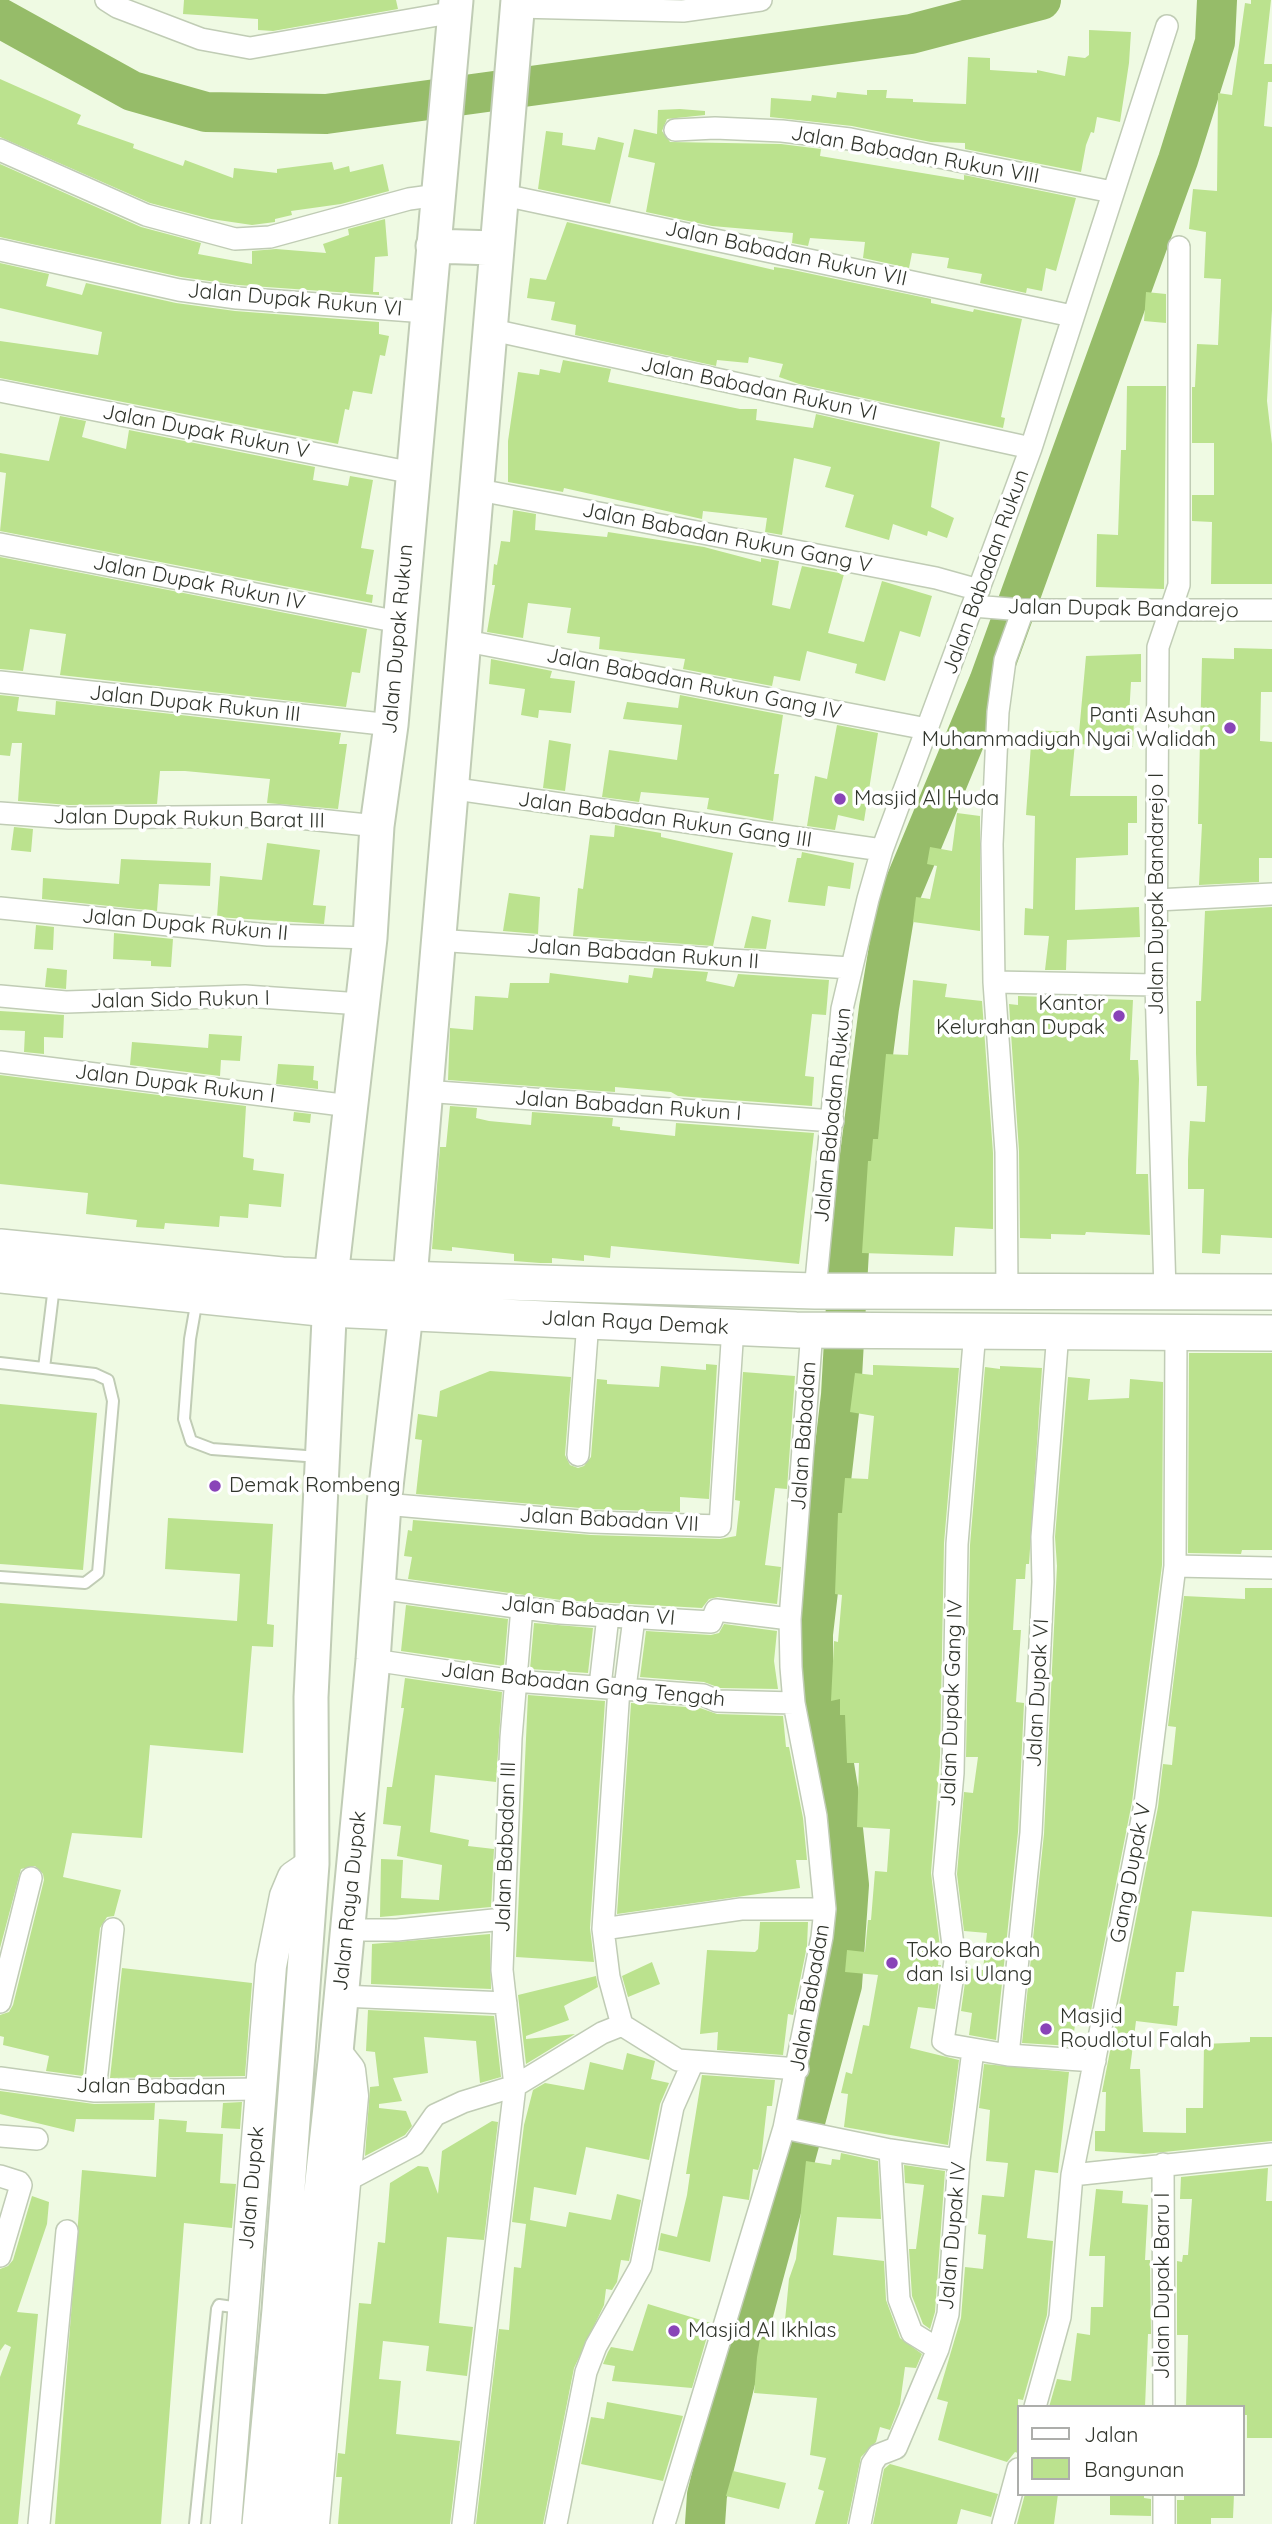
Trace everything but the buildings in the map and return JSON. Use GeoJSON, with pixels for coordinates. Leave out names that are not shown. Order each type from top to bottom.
{"type":"FeatureCollection","features":[{"type":"Feature","properties":{"kind":"highway","name":"Jalan Raya Demak"},"geometry":{"type":"LineString","coordinates":[[0,1247],[282,1275],[330,1293],[406,1312],[833,1331],[1272,1333]]}},
{"type":"Feature","properties":{"kind":"highway","name":"Jalan Raya Demak"},"geometry":{"type":"LineString","coordinates":[[0,1275],[197,1296],[330,1293],[410,1278],[835,1291],[1272,1292]]}},
{"type":"Feature","properties":{"kind":"main road"},"geometry":{"type":"LineString","coordinates":[[410,1278],[461,640],[516,10]]}},
{"type":"Feature","properties":{"kind":"main road","name":"Jalan Dupak Rukun"},"geometry":{"type":"LineString","coordinates":[[330,1293],[370,938],[377,826],[391,725],[426,312],[455,13]]}},
{"type":"Feature","properties":{"kind":"main road"},"geometry":{"type":"LineString","coordinates":[[433,246],[494,248]]}},
{"type":"Feature","properties":{"kind":"main road","name":"Jalan Raya Dupak"},"geometry":{"type":"LineString","coordinates":[[285,2524],[336,2052],[373,1660],[384,1504],[410,1278]]}},
{"type":"Feature","properties":{"kind":"main road","name":"Jalan Raya Dupak"},"geometry":{"type":"LineString","coordinates":[[259,2524],[279,2310],[312,1864],[311,1697],[330,1293]]}},
{"type":"Feature","properties":{"kind":"main road","name":"Jalan Dupak"},"geometry":{"type":"LineString","coordinates":[[226,2524],[271,1966],[285,1896],[293,1877],[312,1864]]}},
{"type":"Feature","properties":{"kind":"main road"},"geometry":{"type":"LineString","coordinates":[[314,2524],[353,2089],[350,2070],[336,2052]]}},
{"type":"Feature","properties":{"kind":"street"},"geometry":{"type":"LineString","coordinates":[[106,0],[117,7],[201,39],[250,48],[455,13]]}},
{"type":"Feature","properties":{"kind":"street"},"geometry":{"type":"LineString","coordinates":[[516,10],[683,11],[761,0]]}},
{"type":"Feature","properties":{"kind":"street","name":"Jalan Babadan Rukun"},"geometry":{"type":"LineString","coordinates":[[835,1291],[832,1121],[842,1009],[850,968],[881,850],[979,601],[1167,26]]}},
{"type":"Feature","properties":{"kind":"street","name":"Jalan Babadan Rukun VIII"},"geometry":{"type":"LineString","coordinates":[[675,130],[755,129],[837,138],[1112,192]]}},
{"type":"Feature","properties":{"kind":"street"},"geometry":{"type":"LineString","coordinates":[[0,150],[146,215],[235,239],[270,237],[409,199],[438,195]]}},
{"type":"Feature","properties":{"kind":"street","name":"Jalan Babadan Rukun VII"},"geometry":{"type":"LineString","coordinates":[[499,194],[1072,316]]}},
{"type":"Feature","properties":{"kind":"street","name":"Jalan Dupak Bandarejo I"},"geometry":{"type":"LineString","coordinates":[[1165,1292],[1156,985],[1158,648],[1179,585],[1179,247]]}},
{"type":"Feature","properties":{"kind":"street","name":"Jalan Dupak Rukun VI"},"geometry":{"type":"LineString","coordinates":[[0,250],[190,292],[426,312]]}},
{"type":"Feature","properties":{"kind":"street","name":"Jalan Babadan Rukun VI"},"geometry":{"type":"LineString","coordinates":[[488,328],[1031,448]]}},
{"type":"Feature","properties":{"kind":"street","name":"Jalan Dupak Rukun V"},"geometry":{"type":"LineString","coordinates":[[0,391],[413,472]]}},
{"type":"Feature","properties":{"kind":"street","name":"Jalan Babadan Rukun Gang V"},"geometry":{"type":"LineString","coordinates":[[474,489],[922,575],[979,601]]}},
{"type":"Feature","properties":{"kind":"street","name":"Jalan Dupak Rukun IV"},"geometry":{"type":"LineString","coordinates":[[0,544],[399,622]]}},
{"type":"Feature","properties":{"kind":"street","name":"Jalan Dupak Bandarejo"},"geometry":{"type":"LineString","coordinates":[[979,601],[1020,609],[1272,610]]}},
{"type":"Feature","properties":{"kind":"street"},"geometry":{"type":"LineString","coordinates":[[1007,1293],[1006,1152],[994,982],[992,844],[998,712],[1005,660],[1020,609]]}},
{"type":"Feature","properties":{"kind":"street","name":"Jalan Babadan Rukun Gang IV"},"geometry":{"type":"LineString","coordinates":[[461,640],[927,729]]}},
{"type":"Feature","properties":{"kind":"street","name":"Jalan Dupak Rukun III"},"geometry":{"type":"LineString","coordinates":[[0,682],[391,725]]}},
{"type":"Feature","properties":{"kind":"street","name":"Jalan Babadan Rukun Gang III"},"geometry":{"type":"LineString","coordinates":[[449,788],[881,850]]}},
{"type":"Feature","properties":{"kind":"street","name":"Jalan Dupak Rukun Barat III"},"geometry":{"type":"LineString","coordinates":[[0,813],[69,818],[279,816],[377,826]]}},
{"type":"Feature","properties":{"kind":"street"},"geometry":{"type":"LineString","coordinates":[[1157,900],[1272,894]]}},
{"type":"Feature","properties":{"kind":"street","name":"Jalan Dupak Rukun II"},"geometry":{"type":"LineString","coordinates":[[0,908],[254,934],[370,938]]}},
{"type":"Feature","properties":{"kind":"street","name":"Jalan Babadan Rukun II"},"geometry":{"type":"LineString","coordinates":[[436,940],[850,968]]}},
{"type":"Feature","properties":{"kind":"street"},"geometry":{"type":"LineString","coordinates":[[994,982],[1156,985]]}},
{"type":"Feature","properties":{"kind":"street","name":"Jalan Sido Rukun I"},"geometry":{"type":"LineString","coordinates":[[0,996],[66,1002],[245,996],[361,1004]]}},
{"type":"Feature","properties":{"kind":"street","name":"Jalan Dupak Rukun I"},"geometry":{"type":"LineString","coordinates":[[0,1062],[350,1106]]}},
{"type":"Feature","properties":{"kind":"street","name":"Jalan Babadan Rukun I"},"geometry":{"type":"LineString","coordinates":[[424,1091],[832,1121]]}},
{"type":"Feature","properties":{"kind":"street"},"geometry":{"type":"LineString","coordinates":[[578,1455],[588,1321]]}},
{"type":"Feature","properties":{"kind":"street","name":"Jalan Babadan VII"},"geometry":{"type":"LineString","coordinates":[[384,1504],[591,1522],[720,1526],[733,1327]]}},
{"type":"Feature","properties":{"kind":"street","name":"Jalan Babadan"},"geometry":{"type":"LineString","coordinates":[[664,2524],[786,2128],[825,1909],[816,1816],[794,1703],[790,1619],[833,1331]]}},
{"type":"Feature","properties":{"kind":"street","name":"Jalan Dupak Gang IV"},"geometry":{"type":"LineString","coordinates":[[973,2050],[945,2043],[942,2035],[955,1961],[944,1874],[953,1773],[957,1544],[963,1439],[975,1331]]}},
{"type":"Feature","properties":{"kind":"street","name":"Jalan Dupak VI"},"geometry":{"type":"LineString","coordinates":[[1008,2055],[1031,1833],[1043,1582],[1042,1537],[1058,1332]]}},
{"type":"Feature","properties":{"kind":"street","name":"Gang Dupak V"},"geometry":{"type":"LineString","coordinates":[[1036,2405],[1060,2317],[1072,2175],[1145,1804],[1175,1566],[1176,1332]]}},
{"type":"Feature","properties":{"kind":"street"},"geometry":{"type":"LineString","coordinates":[[1175,1566],[1272,1568]]}},
{"type":"Feature","properties":{"kind":"street","name":"Jalan Babadan VI"},"geometry":{"type":"LineString","coordinates":[[378,1588],[522,1607],[634,1618],[710,1622],[716,1611],[790,1619]]}},
{"type":"Feature","properties":{"kind":"street","name":"Jalan Babadan III"},"geometry":{"type":"LineString","coordinates":[[463,2524],[515,2086],[502,1970],[514,1681],[522,1607]]}},
{"type":"Feature","properties":{"kind":"street"},"geometry":{"type":"LineString","coordinates":[[608,1616],[615,1688],[603,1929],[609,1978],[622,2025],[678,2060],[798,2069]]}},
{"type":"Feature","properties":{"kind":"street"},"geometry":{"type":"LineString","coordinates":[[615,1688],[634,1618]]}},
{"type":"Feature","properties":{"kind":"street","name":"Jalan Babadan Gang Tengah"},"geometry":{"type":"LineString","coordinates":[[373,1660],[514,1681],[703,1695],[717,1702],[794,1703]]}},
{"type":"Feature","properties":{"kind":"street"},"geometry":{"type":"LineString","coordinates":[[0,2003],[31,1878]]}},
{"type":"Feature","properties":{"kind":"street"},"geometry":{"type":"LineString","coordinates":[[603,1929],[741,1909],[825,1909]]}},
{"type":"Feature","properties":{"kind":"street"},"geometry":{"type":"LineString","coordinates":[[347,1930],[397,1930],[503,1919]]}},
{"type":"Feature","properties":{"kind":"street"},"geometry":{"type":"LineString","coordinates":[[95,2091],[113,1929]]}},
{"type":"Feature","properties":{"kind":"street"},"geometry":{"type":"LineString","coordinates":[[341,1996],[506,2003]]}},
{"type":"Feature","properties":{"kind":"street"},"geometry":{"type":"LineString","coordinates":[[344,2182],[414,2145],[435,2115],[463,2102],[515,2086],[602,2033],[622,2025]]}},
{"type":"Feature","properties":{"kind":"street"},"geometry":{"type":"LineString","coordinates":[[973,2050],[1095,2061]]}},
{"type":"Feature","properties":{"kind":"street","name":"Jalan Dupak IV"},"geometry":{"type":"LineString","coordinates":[[860,2524],[872,2464],[878,2455],[896,2448],[938,2349],[948,2314],[959,2160],[973,2050]]}},
{"type":"Feature","properties":{"kind":"street"},"geometry":{"type":"LineString","coordinates":[[556,2524],[586,2372],[596,2346],[640,2266],[673,2107],[693,2062]]}},
{"type":"Feature","properties":{"kind":"street","name":"Jalan Babadan"},"geometry":{"type":"LineString","coordinates":[[0,2078],[95,2091],[261,2089]]}},
{"type":"Feature","properties":{"kind":"street"},"geometry":{"type":"LineString","coordinates":[[786,2128],[890,2150],[959,2160]]}},
{"type":"Feature","properties":{"kind":"street"},"geometry":{"type":"LineString","coordinates":[[0,2136],[37,2139]]}},
{"type":"Feature","properties":{"kind":"street"},"geometry":{"type":"LineString","coordinates":[[890,2150],[899,2299],[912,2333],[938,2349]]}},
{"type":"Feature","properties":{"kind":"street","name":"Jalan Dupak Baru I"},"geometry":{"type":"LineString","coordinates":[[1072,2175],[1272,2154]]}},
{"type":"Feature","properties":{"kind":"street","name":"Jalan Dupak Baru I"},"geometry":{"type":"LineString","coordinates":[[1163,2164],[1164,2405]]}},
{"type":"Feature","properties":{"kind":"street"},"geometry":{"type":"LineString","coordinates":[[0,2176],[21,2185],[0,2256]]}},
{"type":"Feature","properties":{"kind":"street"},"geometry":{"type":"LineString","coordinates":[[39,2524],[67,2231]]}},
{"type":"Feature","properties":{"kind":"street"},"geometry":{"type":"LineString","coordinates":[[1003,2524],[1016,2476]]}},
{"type":"Feature","properties":{"kind":"street"},"geometry":{"type":"LineString","coordinates":[[1164,2496],[1164,2524]]}},
{"type":"Feature","properties":{"kind":"lane"},"geometry":{"type":"LineString","coordinates":[[44,1368],[55,1280]]}},
{"type":"Feature","properties":{"kind":"lane"},"geometry":{"type":"LineString","coordinates":[[197,1296],[190,1339],[184,1419],[191,1441],[212,1449],[321,1457]]}},
{"type":"Feature","properties":{"kind":"lane"},"geometry":{"type":"LineString","coordinates":[[0,1363],[95,1374],[108,1380],[112,1390],[98,1573],[85,1583],[0,1577]]}},
{"type":"Feature","properties":{"kind":"lane"},"geometry":{"type":"LineString","coordinates":[[195,2524],[216,2309],[219,2305],[243,2309]]}},
{"type":"Feature","properties":{"kind":"waterway"},"geometry":{"type":"LineString","coordinates":[[0,18],[132,91],[206,112],[326,114],[911,34],[1041,0]]}},
{"type":"Feature","properties":{"kind":"waterway"},"geometry":{"type":"LineString","coordinates":[[705,2524],[707,2495],[739,2366],[842,1985],[849,1885],[840,1801],[823,1698],[813,1675],[813,1634],[841,1395],[850,1232],[879,1008],[896,905],[989,682],[1178,160],[1215,42],[1217,0]]}},
{"type":"Feature","properties":{"kind":"place","name":"Panti Asuhan Muhammadiyah Nyai Walidah"},"geometry":{"type":"Point","coordinates":[1230,728]}},
{"type":"Feature","properties":{"kind":"place","name":"Masjid Al Huda"},"geometry":{"type":"Point","coordinates":[840,799]}},
{"type":"Feature","properties":{"kind":"place","name":"Kantor Kelurahan Dupak"},"geometry":{"type":"Point","coordinates":[1119,1016]}},
{"type":"Feature","properties":{"kind":"place","name":"Demak Rombeng"},"geometry":{"type":"Point","coordinates":[215,1486]}},
{"type":"Feature","properties":{"kind":"place","name":"Toko Barokah dan Isi Ulang"},"geometry":{"type":"Point","coordinates":[892,1963]}},
{"type":"Feature","properties":{"kind":"place","name":"Masjid Roudlotul Falah"},"geometry":{"type":"Point","coordinates":[1046,2029]}},
{"type":"Feature","properties":{"kind":"place","name":"Masjid Al Ikhlas"},"geometry":{"type":"Point","coordinates":[674,2331]}}]}
